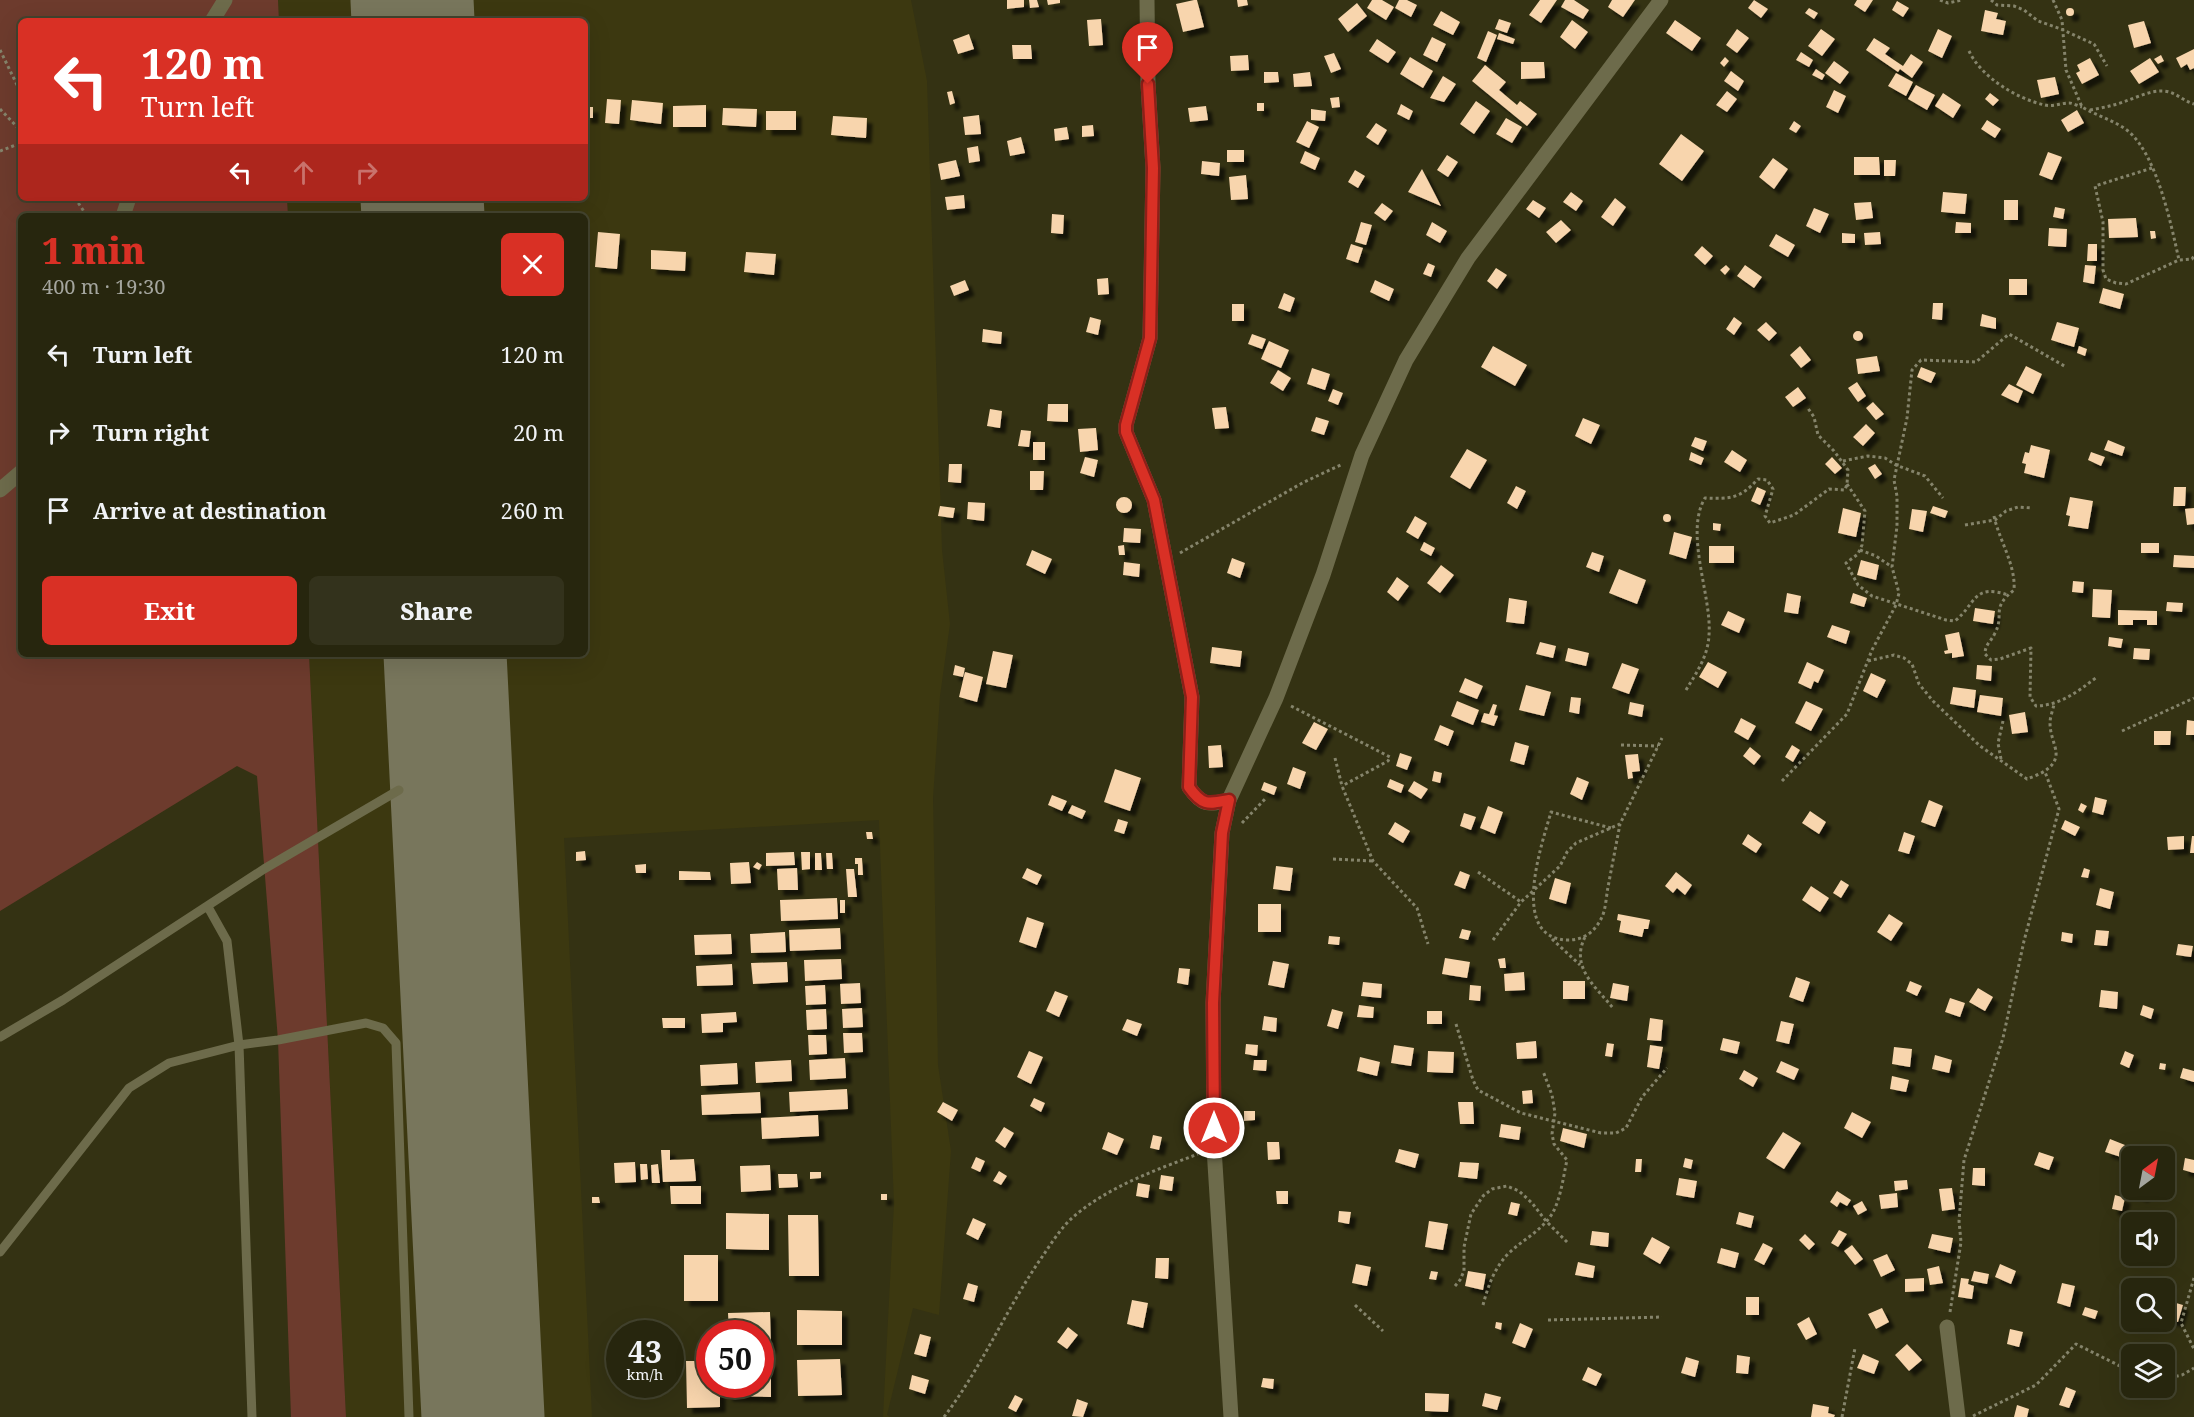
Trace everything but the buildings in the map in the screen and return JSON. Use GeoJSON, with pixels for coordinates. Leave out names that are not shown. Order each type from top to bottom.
{"type":"FeatureCollection","features":[{"type":"Feature","properties":{"kind":"main road"},"geometry":{"type":"LineString","coordinates":[[214,18],[225,0]]}},
{"type":"Feature","properties":{"kind":"main road"},"geometry":{"type":"LineString","coordinates":[[1147,0],[1148,84],[1153,168],[1150,338],[1126,432],[1151,490],[1192,697],[1189,787],[1197,798],[1209,804],[1229,800]]}},
{"type":"Feature","properties":{"kind":"main road"},"geometry":{"type":"LineString","coordinates":[[1231,1417],[1214,1148],[1213,1003],[1222,833],[1229,800],[1276,698],[1323,575],[1362,455],[1400,371],[1461,268],[1661,0]]}},
{"type":"Feature","properties":{"kind":"main road"},"geometry":{"type":"LineString","coordinates":[[0,490],[18,475]]}},
{"type":"Feature","properties":{"kind":"main road"},"geometry":{"type":"LineString","coordinates":[[1947,1327],[1958,1417]]}},
{"type":"Feature","properties":{"kind":"lane"},"geometry":{"type":"LineString","coordinates":[[0,1037],[63,1000],[264,869],[399,790]]}},
{"type":"Feature","properties":{"kind":"lane"},"geometry":{"type":"LineString","coordinates":[[208,907],[227,941],[239,1045],[252,1417]]}},
{"type":"Feature","properties":{"kind":"lane"},"geometry":{"type":"LineString","coordinates":[[0,1252],[129,1088],[169,1063],[239,1045],[366,1023],[383,1028],[396,1043],[409,1417]]}},
{"type":"Feature","properties":{"kind":"path"},"geometry":{"type":"LineString","coordinates":[[1940,0],[1948,3],[1962,0]]}},
{"type":"Feature","properties":{"kind":"path"},"geometry":{"type":"LineString","coordinates":[[1991,0],[1997,5],[2014,6],[2024,10],[2038,21],[2094,44],[2107,66]]}},
{"type":"Feature","properties":{"kind":"path"},"geometry":{"type":"LineString","coordinates":[[2053,0],[2061,17],[2066,70],[2082,107]]}},
{"type":"Feature","properties":{"kind":"path"},"geometry":{"type":"LineString","coordinates":[[0,50],[18,87]]}},
{"type":"Feature","properties":{"kind":"path"},"geometry":{"type":"LineString","coordinates":[[1969,51],[1974,62],[2007,90],[2046,106],[2070,103],[2082,107],[2114,122],[2136,138],[2152,168],[2163,197],[2179,260]]}},
{"type":"Feature","properties":{"kind":"path"},"geometry":{"type":"LineString","coordinates":[[2089,111],[2121,103],[2151,91],[2177,94],[2194,104]]}},
{"type":"Feature","properties":{"kind":"path"},"geometry":{"type":"LineString","coordinates":[[0,109],[18,128]]}},
{"type":"Feature","properties":{"kind":"path"},"geometry":{"type":"LineString","coordinates":[[0,151],[18,144]]}},
{"type":"Feature","properties":{"kind":"path"},"geometry":{"type":"LineString","coordinates":[[2152,168],[2095,186],[2103,222],[2103,270],[2106,279],[2126,284],[2179,260],[2192,259],[2194,256]]}},
{"type":"Feature","properties":{"kind":"path"},"geometry":{"type":"LineString","coordinates":[[1782,781],[1847,714],[1868,661],[1896,604],[1899,592],[1892,567],[1897,526],[1897,496],[1894,480],[1907,418],[1912,370],[1921,360],[1976,362],[2009,334],[2066,367]]}},
{"type":"Feature","properties":{"kind":"path"},"geometry":{"type":"LineString","coordinates":[[1686,690],[1702,663],[1710,633],[1697,518],[1705,498],[1732,499],[1750,487],[1758,478],[1767,480],[1773,489],[1766,516],[1770,523],[1794,515],[1829,489],[1845,490],[1848,470],[1843,461],[1818,435],[1814,417],[1807,407]]}},
{"type":"Feature","properties":{"kind":"path"},"geometry":{"type":"LineString","coordinates":[[1166,561],[1304,482],[1362,455]]}},
{"type":"Feature","properties":{"kind":"path"},"geometry":{"type":"LineString","coordinates":[[1843,461],[1868,456],[1885,458],[1896,465],[1925,476],[1943,498]]}},
{"type":"Feature","properties":{"kind":"path"},"geometry":{"type":"LineString","coordinates":[[1847,484],[1854,497],[1862,502],[1865,511],[1860,550],[1846,563],[1858,585],[1872,597],[1946,621],[1955,621],[1975,597],[1984,591],[2008,595]]}},
{"type":"Feature","properties":{"kind":"path"},"geometry":{"type":"LineString","coordinates":[[1965,525],[1994,518],[2018,507],[2032,508]]}},
{"type":"Feature","properties":{"kind":"path"},"geometry":{"type":"LineString","coordinates":[[1994,518],[1997,532],[2008,557],[2014,590],[1999,608],[1996,632],[1985,646],[1985,654],[1991,660],[2000,659],[2031,648],[2030,697],[2036,706],[2065,700],[2097,677]]}},
{"type":"Feature","properties":{"kind":"path"},"geometry":{"type":"LineString","coordinates":[[1860,550],[1876,556],[1892,567]]}},
{"type":"Feature","properties":{"kind":"path"},"geometry":{"type":"LineString","coordinates":[[1868,661],[1894,655],[1912,664],[1919,684],[1933,701],[1980,746],[2027,778],[2045,772],[2052,765],[2056,750],[2050,723],[2054,704]]}},
{"type":"Feature","properties":{"kind":"path"},"geometry":{"type":"LineString","coordinates":[[1276,698],[1390,757],[1388,761],[1342,786]]}},
{"type":"Feature","properties":{"kind":"path"},"geometry":{"type":"LineString","coordinates":[[2122,731],[2194,698]]}},
{"type":"Feature","properties":{"kind":"path"},"geometry":{"type":"LineString","coordinates":[[2001,760],[1998,743],[2003,721]]}},
{"type":"Feature","properties":{"kind":"path"},"geometry":{"type":"LineString","coordinates":[[1581,967],[1581,946],[1585,937],[1602,917],[1620,824],[1662,738]]}},
{"type":"Feature","properties":{"kind":"path"},"geometry":{"type":"LineString","coordinates":[[1621,745],[1659,746]]}},
{"type":"Feature","properties":{"kind":"path"},"geometry":{"type":"LineString","coordinates":[[1335,758],[1342,786],[1373,861],[1417,908],[1428,944]]}},
{"type":"Feature","properties":{"kind":"path"},"geometry":{"type":"LineString","coordinates":[[1947,1327],[1961,1242],[1959,1221],[1964,1160],[2003,1038],[2024,941],[2059,809],[2045,772]]}},
{"type":"Feature","properties":{"kind":"path"},"geometry":{"type":"LineString","coordinates":[[1222,833],[1238,827],[1265,799]]}},
{"type":"Feature","properties":{"kind":"path"},"geometry":{"type":"LineString","coordinates":[[1611,828],[1551,812],[1538,857],[1534,892],[1535,916],[1541,928],[1581,967],[1613,1008]]}},
{"type":"Feature","properties":{"kind":"path"},"geometry":{"type":"LineString","coordinates":[[1493,940],[1521,902],[1560,866],[1567,852],[1576,843],[1620,824]]}},
{"type":"Feature","properties":{"kind":"path"},"geometry":{"type":"LineString","coordinates":[[1333,859],[1373,861]]}},
{"type":"Feature","properties":{"kind":"path"},"geometry":{"type":"LineString","coordinates":[[1478,872],[1521,902]]}},
{"type":"Feature","properties":{"kind":"path"},"geometry":{"type":"LineString","coordinates":[[1549,935],[1559,940],[1585,937]]}},
{"type":"Feature","properties":{"kind":"path"},"geometry":{"type":"LineString","coordinates":[[1456,1024],[1478,1090],[1521,1113],[1601,1133],[1616,1133],[1626,1128],[1642,1097],[1666,1068]]}},
{"type":"Feature","properties":{"kind":"path"},"geometry":{"type":"LineString","coordinates":[[1483,1305],[1492,1277],[1501,1262],[1546,1221],[1558,1200],[1567,1160],[1554,1144],[1552,1134],[1555,1113],[1552,1095],[1543,1071]]}},
{"type":"Feature","properties":{"kind":"path"},"geometry":{"type":"LineString","coordinates":[[944,1417],[963,1393],[1024,1283],[1072,1218],[1137,1177],[1214,1148]]}},
{"type":"Feature","properties":{"kind":"path"},"geometry":{"type":"LineString","coordinates":[[1455,1286],[1464,1270],[1464,1247],[1471,1214],[1483,1196],[1492,1189],[1507,1186],[1519,1191],[1568,1243]]}},
{"type":"Feature","properties":{"kind":"path"},"geometry":{"type":"LineString","coordinates":[[2194,1278],[2181,1323],[2194,1349]]}},
{"type":"Feature","properties":{"kind":"path"},"geometry":{"type":"LineString","coordinates":[[1355,1305],[1383,1331]]}},
{"type":"Feature","properties":{"kind":"path"},"geometry":{"type":"LineString","coordinates":[[1548,1320],[1662,1317]]}},
{"type":"Feature","properties":{"kind":"path"},"geometry":{"type":"LineString","coordinates":[[1971,1417],[2036,1386],[2076,1344],[2121,1366]]}},
{"type":"Feature","properties":{"kind":"path"},"geometry":{"type":"LineString","coordinates":[[1842,1417],[1855,1348]]}},
{"type":"Feature","properties":{"kind":"path"},"geometry":{"type":"LineString","coordinates":[[2175,1377],[2182,1376],[2194,1368]]}},
{"type":"Feature","properties":{"kind":"shaded area"},"geometry":{"type":"Polygon","coordinates":[[[0,0],[278,0],[279,18],[18,18],[18,201],[287,201],[288,213],[18,213],[18,657],[309,657],[346,1417],[291,1417],[278,1040],[257,776],[237,766],[0,911],[0,0]]]}},
{"type":"Feature","properties":{"kind":"shaded area"},"geometry":{"type":"Polygon","coordinates":[[[278,0],[911,0],[927,81],[942,550],[950,624],[940,696],[933,798],[938,1065],[951,1151],[939,1315],[913,1308],[887,1415],[890,1417],[883,1417],[894,1204],[879,820],[564,838],[592,1417],[346,1417],[309,657],[588,657],[588,213],[288,213],[287,201],[588,201],[588,18],[279,18],[278,0]]]}},
{"type":"Feature","properties":{"kind":"runway"},"geometry":{"type":"LineString","coordinates":[[412,0],[413,18]]}},
{"type":"Feature","properties":{"kind":"runway"},"geometry":{"type":"LineString","coordinates":[[422,201],[423,213]]}},
{"type":"Feature","properties":{"kind":"runway"},"geometry":{"type":"LineString","coordinates":[[445,657],[483,1417]]}},
{"type":"Feature","properties":{"kind":"route"},"geometry":{"type":"LineString","coordinates":[[1148,84],[1154,215],[1150,338],[1149,350],[1126,425],[1126,432],[1154,500],[1192,697],[1189,787],[1197,798],[1209,804],[1229,800],[1222,833],[1213,1003],[1214,1128]]}}]}
